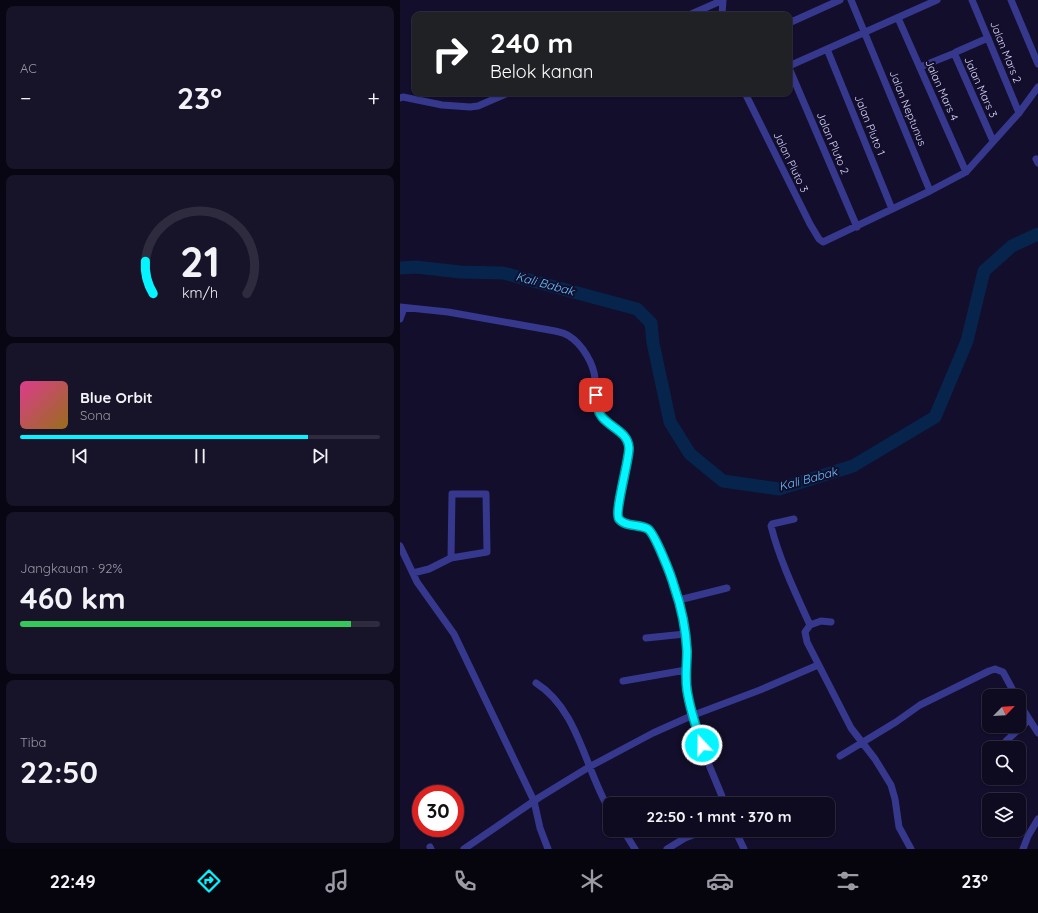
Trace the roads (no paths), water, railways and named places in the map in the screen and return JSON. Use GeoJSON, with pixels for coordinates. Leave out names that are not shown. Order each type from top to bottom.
{"type":"FeatureCollection","features":[{"type":"Feature","properties":{"kind":"street"},"geometry":{"type":"LineString","coordinates":[[695,12],[723,0],[722,12]]}},
{"type":"Feature","properties":{"kind":"street"},"geometry":{"type":"LineString","coordinates":[[792,21],[840,0]]}},
{"type":"Feature","properties":{"kind":"street","name":"Jalan Neptunus"},"geometry":{"type":"LineString","coordinates":[[851,0],[930,191]]}},
{"type":"Feature","properties":{"kind":"street"},"geometry":{"type":"LineString","coordinates":[[792,66],[937,0]]}},
{"type":"Feature","properties":{"kind":"street","name":"Jalan Mars 2"},"geometry":{"type":"LineString","coordinates":[[972,0],[1019,113]]}},
{"type":"Feature","properties":{"kind":"street"},"geometry":{"type":"LineString","coordinates":[[1011,0],[1038,64]]}},
{"type":"Feature","properties":{"kind":"street","name":"Jalan Mars 4"},"geometry":{"type":"LineString","coordinates":[[898,18],[966,172]]}},
{"type":"Feature","properties":{"kind":"street","name":"Jalan Mars 3"},"geometry":{"type":"LineString","coordinates":[[988,38],[955,53],[993,142]]}},
{"type":"Feature","properties":{"kind":"street","name":"Jalan Pluto 1"},"geometry":{"type":"LineString","coordinates":[[827,49],[892,209]]}},
{"type":"Feature","properties":{"kind":"street"},"geometry":{"type":"LineString","coordinates":[[920,68],[955,53]]}},
{"type":"Feature","properties":{"kind":"street","name":"Jalan Pluto 2"},"geometry":{"type":"LineString","coordinates":[[792,74],[857,227]]}},
{"type":"Feature","properties":{"kind":"street"},"geometry":{"type":"LineString","coordinates":[[857,227],[966,172],[1019,113],[1038,87]]}},
{"type":"Feature","properties":{"kind":"street"},"geometry":{"type":"LineString","coordinates":[[400,98],[403,97],[442,105],[475,107],[501,96]]}},
{"type":"Feature","properties":{"kind":"street","name":"Jalan Pluto 3"},"geometry":{"type":"LineString","coordinates":[[746,96],[819,239],[823,242],[857,227]]}},
{"type":"Feature","properties":{"kind":"street"},"geometry":{"type":"LineString","coordinates":[[400,319],[402,308],[448,312],[555,331],[570,337],[580,346],[591,363],[594,371],[597,407],[599,413],[603,419],[625,436],[628,442],[629,449],[618,509],[619,519],[621,522],[642,526],[650,531],[661,552],[674,584],[679,600],[685,634],[687,650],[687,689],[691,716],[722,797]]}},
{"type":"Feature","properties":{"kind":"street"},"geometry":{"type":"LineString","coordinates":[[413,573],[429,569],[451,558],[487,552],[486,494],[452,494],[451,558]]}},
{"type":"Feature","properties":{"kind":"street"},"geometry":{"type":"LineString","coordinates":[[794,519],[772,524],[771,526],[779,554],[789,580],[810,625]]}},
{"type":"Feature","properties":{"kind":"street"},"geometry":{"type":"LineString","coordinates":[[400,546],[417,582],[454,634],[534,801],[540,828],[548,849]]}},
{"type":"Feature","properties":{"kind":"street"},"geometry":{"type":"LineString","coordinates":[[679,600],[727,588]]}},
{"type":"Feature","properties":{"kind":"street"},"geometry":{"type":"LineString","coordinates":[[831,622],[821,621],[810,625],[806,630],[805,638],[851,728],[864,743],[891,785],[895,799],[899,827],[911,849]]}},
{"type":"Feature","properties":{"kind":"street"},"geometry":{"type":"LineString","coordinates":[[646,638],[685,634]]}},
{"type":"Feature","properties":{"kind":"street"},"geometry":{"type":"LineString","coordinates":[[464,849],[534,801],[589,767],[653,733],[691,716],[760,690],[818,665]]}},
{"type":"Feature","properties":{"kind":"street"},"geometry":{"type":"LineString","coordinates":[[840,756],[864,743],[920,705],[995,669],[1003,672],[1012,689]]}},
{"type":"Feature","properties":{"kind":"street"},"geometry":{"type":"LineString","coordinates":[[623,681],[686,670]]}},
{"type":"Feature","properties":{"kind":"street"},"geometry":{"type":"LineString","coordinates":[[536,683],[546,690],[562,707],[603,799]]}},
{"type":"Feature","properties":{"kind":"street"},"geometry":{"type":"LineString","coordinates":[[1026,715],[1038,733]]}},
{"type":"Feature","properties":{"kind":"street"},"geometry":{"type":"LineString","coordinates":[[1006,741],[1029,720]]}},
{"type":"Feature","properties":{"kind":"street"},"geometry":{"type":"LineString","coordinates":[[1023,849],[1028,836],[1038,819]]}},
{"type":"Feature","properties":{"kind":"street"},"geometry":{"type":"LineString","coordinates":[[627,837],[635,849]]}},
{"type":"Feature","properties":{"kind":"street"},"geometry":{"type":"LineString","coordinates":[[667,849],[687,837]]}},
{"type":"Feature","properties":{"kind":"street"},"geometry":{"type":"LineString","coordinates":[[738,837],[744,849]]}},
{"type":"Feature","properties":{"kind":"waterway","name":"Kali Babak"},"geometry":{"type":"LineString","coordinates":[[400,268],[416,267],[460,272],[503,273],[637,309],[651,323],[653,343],[670,422],[690,454],[723,481],[779,489],[853,466],[935,417],[967,341],[984,271],[1012,246],[1038,234]]}}]}
